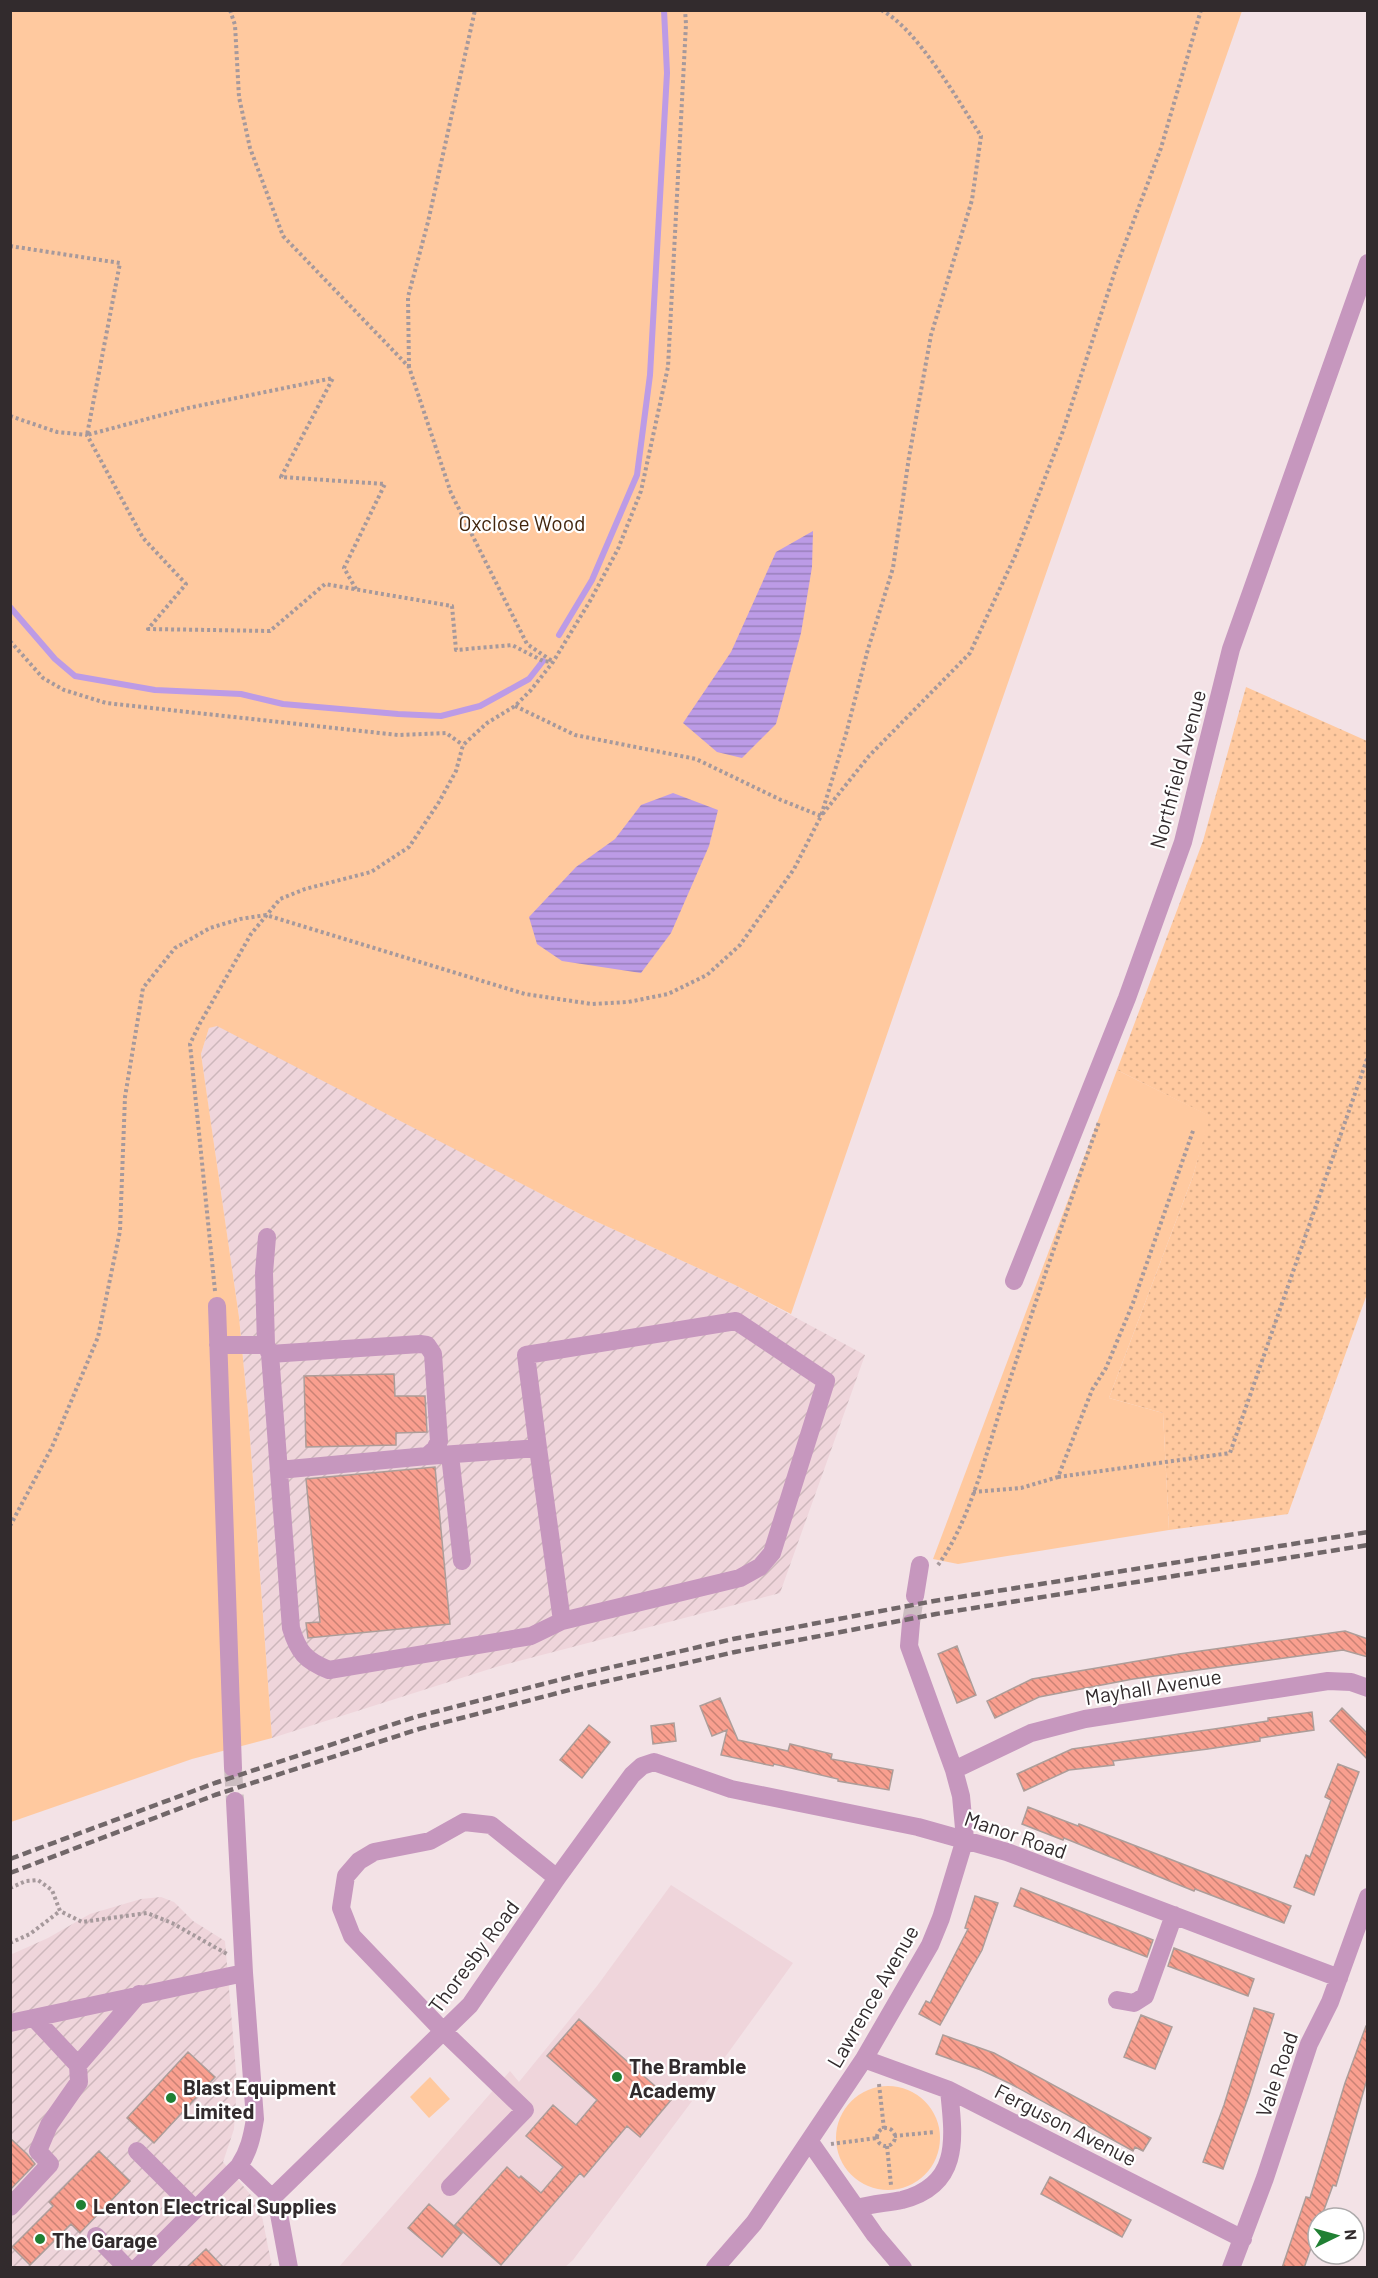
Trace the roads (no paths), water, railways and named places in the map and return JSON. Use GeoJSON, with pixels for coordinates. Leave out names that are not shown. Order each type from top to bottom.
{"type":"FeatureCollection","features":[{"type":"Feature","properties":{"kind":"street","name":"Northfield Avenue"},"geometry":{"type":"LineString","coordinates":[[1014,1281],[1127,998],[1183,842],[1231,649],[1368,263]]}},
{"type":"Feature","properties":{"kind":"street"},"geometry":{"type":"LineString","coordinates":[[267,1237],[264,1273],[268,1349],[291,1628],[297,1647],[312,1664],[329,1670],[531,1636],[562,1621],[740,1578],[760,1568],[772,1552],[826,1380],[736,1322],[526,1355],[562,1621]]}},
{"type":"Feature","properties":{"kind":"street"},"geometry":{"type":"LineString","coordinates":[[217,1306],[233,1768]]}},
{"type":"Feature","properties":{"kind":"street"},"geometry":{"type":"LineString","coordinates":[[218,1345],[268,1349],[427,1345],[433,1354],[439,1441],[435,1449],[427,1456]]}},
{"type":"Feature","properties":{"kind":"street"},"geometry":{"type":"LineString","coordinates":[[279,1470],[538,1448]]}},
{"type":"Feature","properties":{"kind":"street"},"geometry":{"type":"LineString","coordinates":[[450,1455],[462,1560]]}},
{"type":"Feature","properties":{"kind":"street"},"geometry":{"type":"LineString","coordinates":[[916,1591],[920,1565]]}},
{"type":"Feature","properties":{"kind":"street","name":"Lawrence Avenue"},"geometry":{"type":"LineString","coordinates":[[715,2268],[754,2223],[870,2062],[930,1945],[941,1918],[965,1839],[961,1796],[954,1770],[909,1646],[911,1623]]}},
{"type":"Feature","properties":{"kind":"street","name":"Mayhall Avenue"},"geometry":{"type":"LineString","coordinates":[[954,1770],[1031,1733],[1085,1719],[1328,1682],[1351,1683],[1368,1688]]}},
{"type":"Feature","properties":{"kind":"street","name":"Thoresby Road"},"geometry":{"type":"LineString","coordinates":[[272,2198],[470,2005],[557,1878],[632,1775],[642,1766],[654,1762],[668,1766]]}},
{"type":"Feature","properties":{"kind":"street","name":"Manor Road"},"geometry":{"type":"LineString","coordinates":[[668,1766],[731,1789],[918,1827],[1007,1852],[1339,1978]]}},
{"type":"Feature","properties":{"kind":"street"},"geometry":{"type":"LineString","coordinates":[[137,2268],[238,2166],[246,2155],[255,2119],[243,1968],[235,1801]]}},
{"type":"Feature","properties":{"kind":"street"},"geometry":{"type":"LineString","coordinates":[[450,2187],[525,2110],[444,2032],[352,1936],[341,1908],[346,1876],[359,1861],[374,1852],[430,1841],[464,1822],[491,1825],[557,1878]]}},
{"type":"Feature","properties":{"kind":"street","name":"Vale Road"},"geometry":{"type":"LineString","coordinates":[[1231,2268],[1309,2044],[1330,2002],[1368,1897]]}},
{"type":"Feature","properties":{"kind":"street"},"geometry":{"type":"LineString","coordinates":[[1117,2000],[1134,2003],[1144,1996],[1174,1915]]}},
{"type":"Feature","properties":{"kind":"street"},"geometry":{"type":"LineString","coordinates":[[10,2023],[35,2019],[243,1968]]}},
{"type":"Feature","properties":{"kind":"street"},"geometry":{"type":"LineString","coordinates":[[78,2065],[140,1994]]}},
{"type":"Feature","properties":{"kind":"street"},"geometry":{"type":"LineString","coordinates":[[10,2207],[50,2164],[38,2151],[49,2126],[79,2082],[78,2065],[35,2019]]}},
{"type":"Feature","properties":{"kind":"street","name":"Ferguson Avenue"},"geometry":{"type":"LineString","coordinates":[[870,2062],[949,2090],[1243,2239]]}},
{"type":"Feature","properties":{"kind":"street"},"geometry":{"type":"LineString","coordinates":[[857,2208],[918,2195],[934,2185],[951,2159],[954,2131],[949,2090]]}},
{"type":"Feature","properties":{"kind":"street"},"geometry":{"type":"LineString","coordinates":[[811,2144],[875,2235],[903,2268]]}},
{"type":"Feature","properties":{"kind":"street"},"geometry":{"type":"LineString","coordinates":[[137,2151],[195,2209]]}},
{"type":"Feature","properties":{"kind":"street"},"geometry":{"type":"LineString","coordinates":[[238,2166],[272,2198],[279,2214],[289,2268]]}},
{"type":"Feature","properties":{"kind":"street"},"geometry":{"type":"LineString","coordinates":[[96,2236],[127,2268]]}},
{"type":"Feature","properties":{"kind":"waterway"},"geometry":{"type":"LineString","coordinates":[[559,635],[592,580],[637,475],[650,375],[667,73],[664,10]]}},
{"type":"Feature","properties":{"kind":"waterway"},"geometry":{"type":"LineString","coordinates":[[10,607],[55,659],[75,676],[155,690],[241,694],[283,704],[441,716],[480,706],[529,679],[543,661]]}},
{"type":"Feature","properties":{"kind":"tunnel"},"geometry":{"type":"LineString","coordinates":[[911,1623],[915,1596]]}},
{"type":"Feature","properties":{"kind":"tunnel"},"geometry":{"type":"LineString","coordinates":[[233,1768],[235,1801]]}},
{"type":"Feature","properties":{"kind":"railway"},"geometry":{"type":"LineString","coordinates":[[10,1859],[215,1783],[415,1717],[578,1675],[733,1639],[934,1601],[1368,1532]]}},
{"type":"Feature","properties":{"kind":"railway"},"geometry":{"type":"LineString","coordinates":[[10,1873],[215,1795],[419,1729],[581,1687],[735,1652],[936,1614],[1368,1545]]}},
{"type":"Feature","properties":{"kind":"place","name":"The Bramble Academy"},"geometry":{"type":"Point","coordinates":[617,2077]}},
{"type":"Feature","properties":{"kind":"place","name":"Blast Equipment Limited"},"geometry":{"type":"Point","coordinates":[171,2098]}},
{"type":"Feature","properties":{"kind":"place","name":"Lenton Electrical Supplies"},"geometry":{"type":"Point","coordinates":[81,2205]}},
{"type":"Feature","properties":{"kind":"place","name":"The Garage"},"geometry":{"type":"Point","coordinates":[40,2239]}},
{"type":"Feature","properties":{"kind":"park label","name":"Oxclose Wood"},"geometry":{"type":"Point","coordinates":[522,522]}}]}
